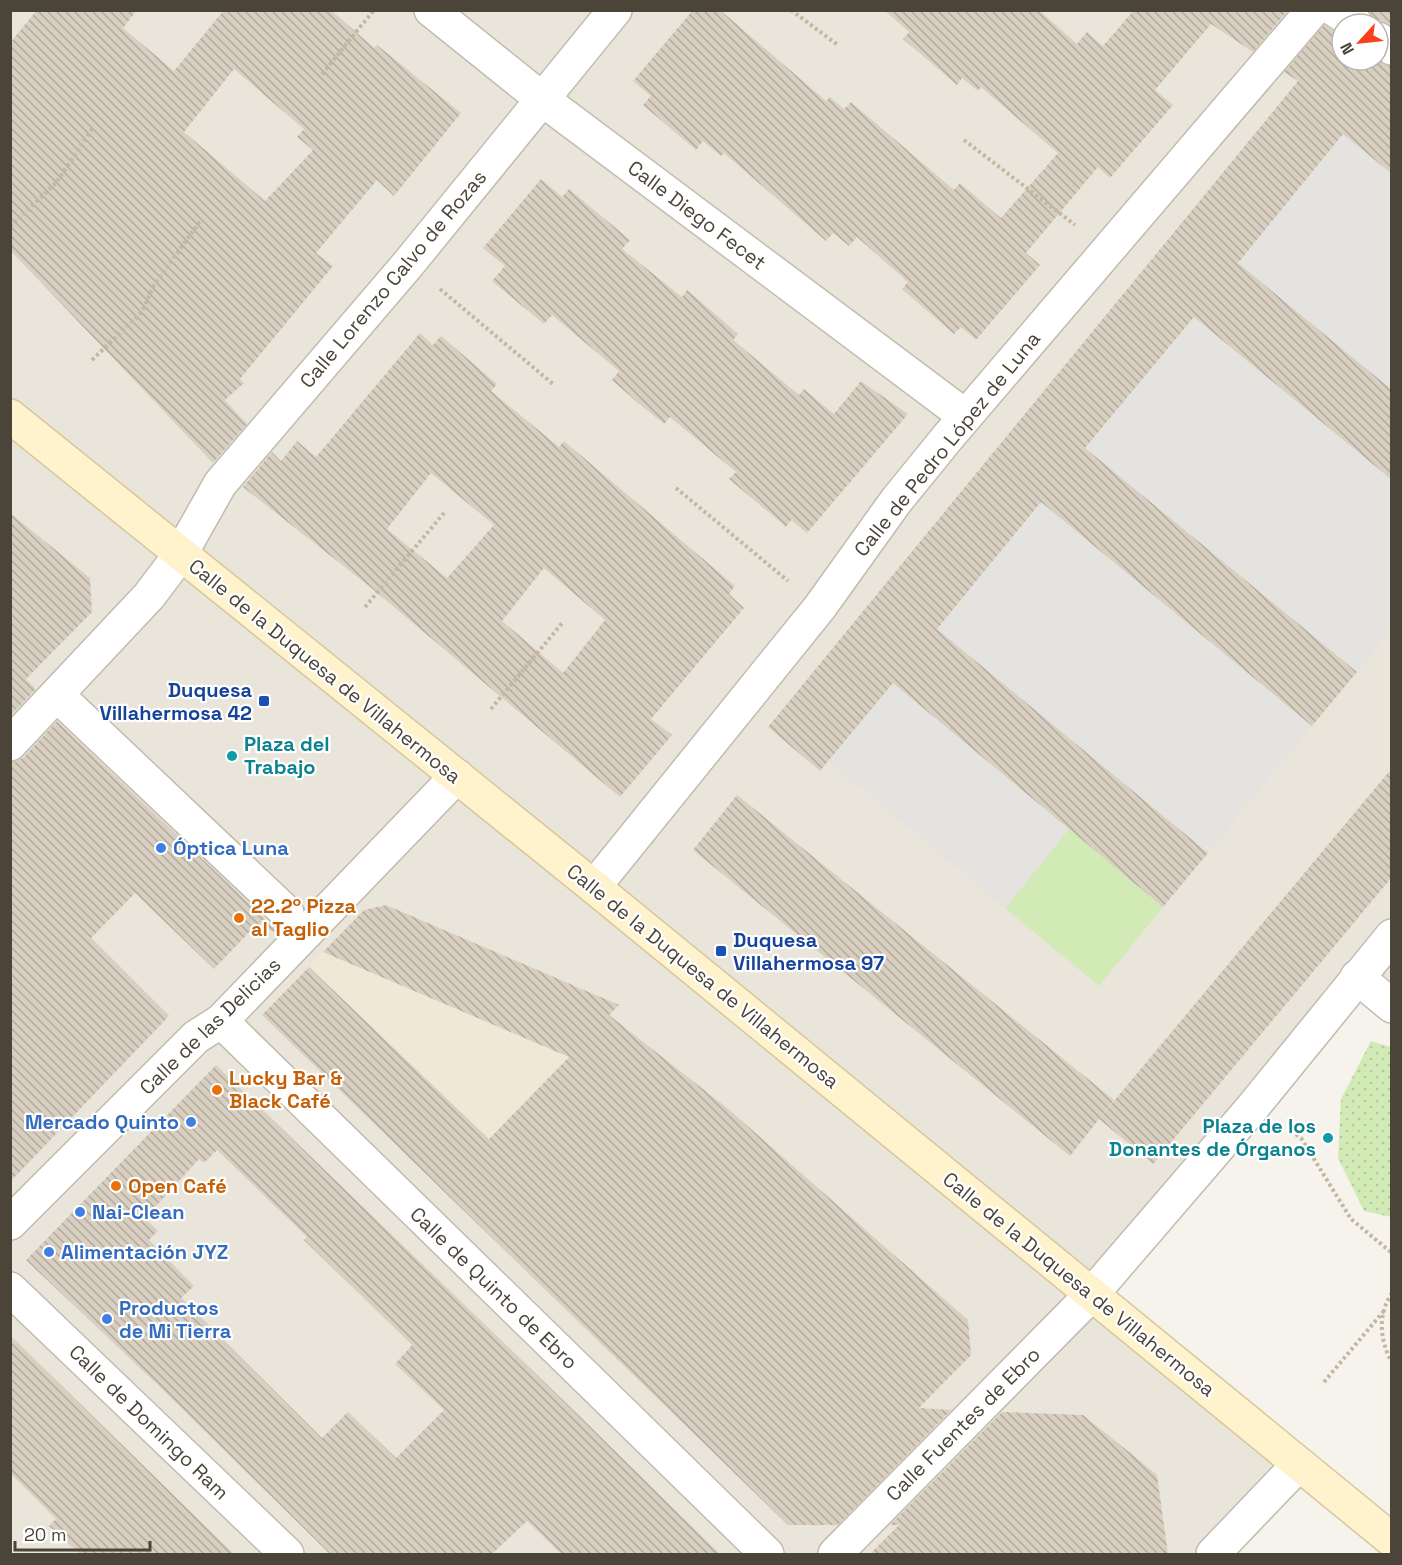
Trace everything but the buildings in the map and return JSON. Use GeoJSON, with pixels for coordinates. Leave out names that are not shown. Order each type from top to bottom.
{"type":"FeatureCollection","features":[{"type":"Feature","properties":{"kind":"main road","name":"Calle de la Duquesa de Villahermosa"},"geometry":{"type":"LineString","coordinates":[[10,416],[594,887],[1392,1540]]}},
{"type":"Feature","properties":{"kind":"street","name":"Calle Diego Fecet"},"geometry":{"type":"LineString","coordinates":[[431,10],[542,99],[965,416]]}},
{"type":"Feature","properties":{"kind":"street","name":"Calle Lorenzo Calvo de Rozas"},"geometry":{"type":"LineString","coordinates":[[10,744],[149,596],[180,555],[220,484],[409,263],[615,10]]}},
{"type":"Feature","properties":{"kind":"street","name":"Calle de Pedro López de Luna"},"geometry":{"type":"LineString","coordinates":[[594,887],[820,607],[896,501],[965,416],[1313,10]]}},
{"type":"Feature","properties":{"kind":"street"},"geometry":{"type":"LineString","coordinates":[[57,695],[287,913]]}},
{"type":"Feature","properties":{"kind":"street","name":"Calle de las Delicias"},"geometry":{"type":"LineString","coordinates":[[10,1223],[196,1038],[221,1022],[457,776]]}},
{"type":"Feature","properties":{"kind":"street","name":"Calle Fuentes de Ebro"},"geometry":{"type":"LineString","coordinates":[[835,1554],[1092,1294],[1252,1108],[1392,936]]}},
{"type":"Feature","properties":{"kind":"street"},"geometry":{"type":"LineString","coordinates":[[1357,977],[1392,1006]]}},
{"type":"Feature","properties":{"kind":"street","name":"Calle de Quinto de Ebro"},"geometry":{"type":"LineString","coordinates":[[221,1022],[767,1554]]}},
{"type":"Feature","properties":{"kind":"street","name":"Calle de Domingo Ram"},"geometry":{"type":"LineString","coordinates":[[10,1289],[287,1554]]}},
{"type":"Feature","properties":{"kind":"street"},"geometry":{"type":"LineString","coordinates":[[1213,1554],[1298,1465]]}},
{"type":"Feature","properties":{"kind":"path"},"geometry":{"type":"LineString","coordinates":[[322,74],[374,10]]}},
{"type":"Feature","properties":{"kind":"path"},"geometry":{"type":"LineString","coordinates":[[791,10],[839,46]]}},
{"type":"Feature","properties":{"kind":"path"},"geometry":{"type":"LineString","coordinates":[[10,227],[56,183],[94,126]]}},
{"type":"Feature","properties":{"kind":"path"},"geometry":{"type":"LineString","coordinates":[[964,140],[1108,250]]}},
{"type":"Feature","properties":{"kind":"path"},"geometry":{"type":"LineString","coordinates":[[92,360],[142,312],[154,285],[201,220]]}},
{"type":"Feature","properties":{"kind":"path"},"geometry":{"type":"LineString","coordinates":[[409,263],[553,384]]}},
{"type":"Feature","properties":{"kind":"path"},"geometry":{"type":"LineString","coordinates":[[676,488],[820,607]]}},
{"type":"Feature","properties":{"kind":"path"},"geometry":{"type":"LineString","coordinates":[[365,607],[444,513]]}},
{"type":"Feature","properties":{"kind":"path"},"geometry":{"type":"LineString","coordinates":[[491,709],[563,622]]}},
{"type":"Feature","properties":{"kind":"path"},"geometry":{"type":"LineString","coordinates":[[1291,1131],[1301,1138],[1351,1220],[1392,1253]]}},
{"type":"Feature","properties":{"kind":"path"},"geometry":{"type":"LineString","coordinates":[[1324,1382],[1383,1312],[1392,1293]]}},
{"type":"Feature","properties":{"kind":"path"},"geometry":{"type":"LineString","coordinates":[[1383,1312],[1380,1330],[1384,1349],[1392,1363]]}},
{"type":"Feature","properties":{"kind":"shaded area"},"geometry":{"type":"Polygon","coordinates":[[[11,11],[1391,11],[1391,1015],[1359,988],[1078,1295],[1303,1478],[1230,1554],[11,1554],[11,11]]]}},
{"type":"Feature","properties":{"kind":"shaded area"},"geometry":{"type":"Polygon","coordinates":[[[1343,134],[1391,174],[1391,390],[1237,263],[1343,134]]]}},
{"type":"Feature","properties":{"kind":"shaded area"},"geometry":{"type":"Polygon","coordinates":[[[1194,317],[1391,480],[1391,630],[1357,672],[1085,448],[1194,317]]]}},
{"type":"Feature","properties":{"kind":"shaded area"},"geometry":{"type":"Polygon","coordinates":[[[1041,502],[1312,726],[1208,853],[937,629],[1041,502]]]}},
{"type":"Feature","properties":{"kind":"shaded area"},"geometry":{"type":"Polygon","coordinates":[[[893,683],[1069,829],[1005,908],[828,761],[893,683]]]}},
{"type":"Feature","properties":{"kind":"shaded area"},"geometry":{"type":"Polygon","coordinates":[[[386,905],[619,1005],[534,1093],[455,1202],[261,1015],[364,910],[386,905]]]}},
{"type":"Feature","properties":{"kind":"green space"},"geometry":{"type":"Polygon","coordinates":[[[1069,829],[1163,907],[1099,986],[1005,908],[1069,829]]]}},
{"type":"Feature","properties":{"kind":"green space"},"geometry":{"type":"Polygon","coordinates":[[[1371,1041],[1391,1047],[1391,1217],[1364,1211],[1338,1158],[1341,1099],[1371,1041]]]}},
{"type":"Feature","properties":{"kind":"place","name":"Duquesa Villahermosa 42"},"geometry":{"type":"Point","coordinates":[264,701]}},
{"type":"Feature","properties":{"kind":"place","name":"Plaza del Trabajo"},"geometry":{"type":"Point","coordinates":[232,756]}},
{"type":"Feature","properties":{"kind":"place","name":"Óptica Luna"},"geometry":{"type":"Point","coordinates":[161,848]}},
{"type":"Feature","properties":{"kind":"place","name":"22.2º Pizza al Taglio"},"geometry":{"type":"Point","coordinates":[239,918]}},
{"type":"Feature","properties":{"kind":"place","name":"Duquesa Villahermosa 97"},"geometry":{"type":"Point","coordinates":[721,951]}},
{"type":"Feature","properties":{"kind":"place","name":"Lucky Bar & Black Café"},"geometry":{"type":"Point","coordinates":[217,1090]}},
{"type":"Feature","properties":{"kind":"place","name":"Mercado Quinto"},"geometry":{"type":"Point","coordinates":[191,1122]}},
{"type":"Feature","properties":{"kind":"place","name":"Plaza de los Donantes de Órganos"},"geometry":{"type":"Point","coordinates":[1328,1138]}},
{"type":"Feature","properties":{"kind":"place","name":"Open Café"},"geometry":{"type":"Point","coordinates":[116,1186]}},
{"type":"Feature","properties":{"kind":"place","name":"Nai-Clean"},"geometry":{"type":"Point","coordinates":[80,1212]}},
{"type":"Feature","properties":{"kind":"place","name":"Alimentación JYZ"},"geometry":{"type":"Point","coordinates":[49,1252]}},
{"type":"Feature","properties":{"kind":"place","name":"Productos de Mi Tierra"},"geometry":{"type":"Point","coordinates":[107,1319]}}]}
